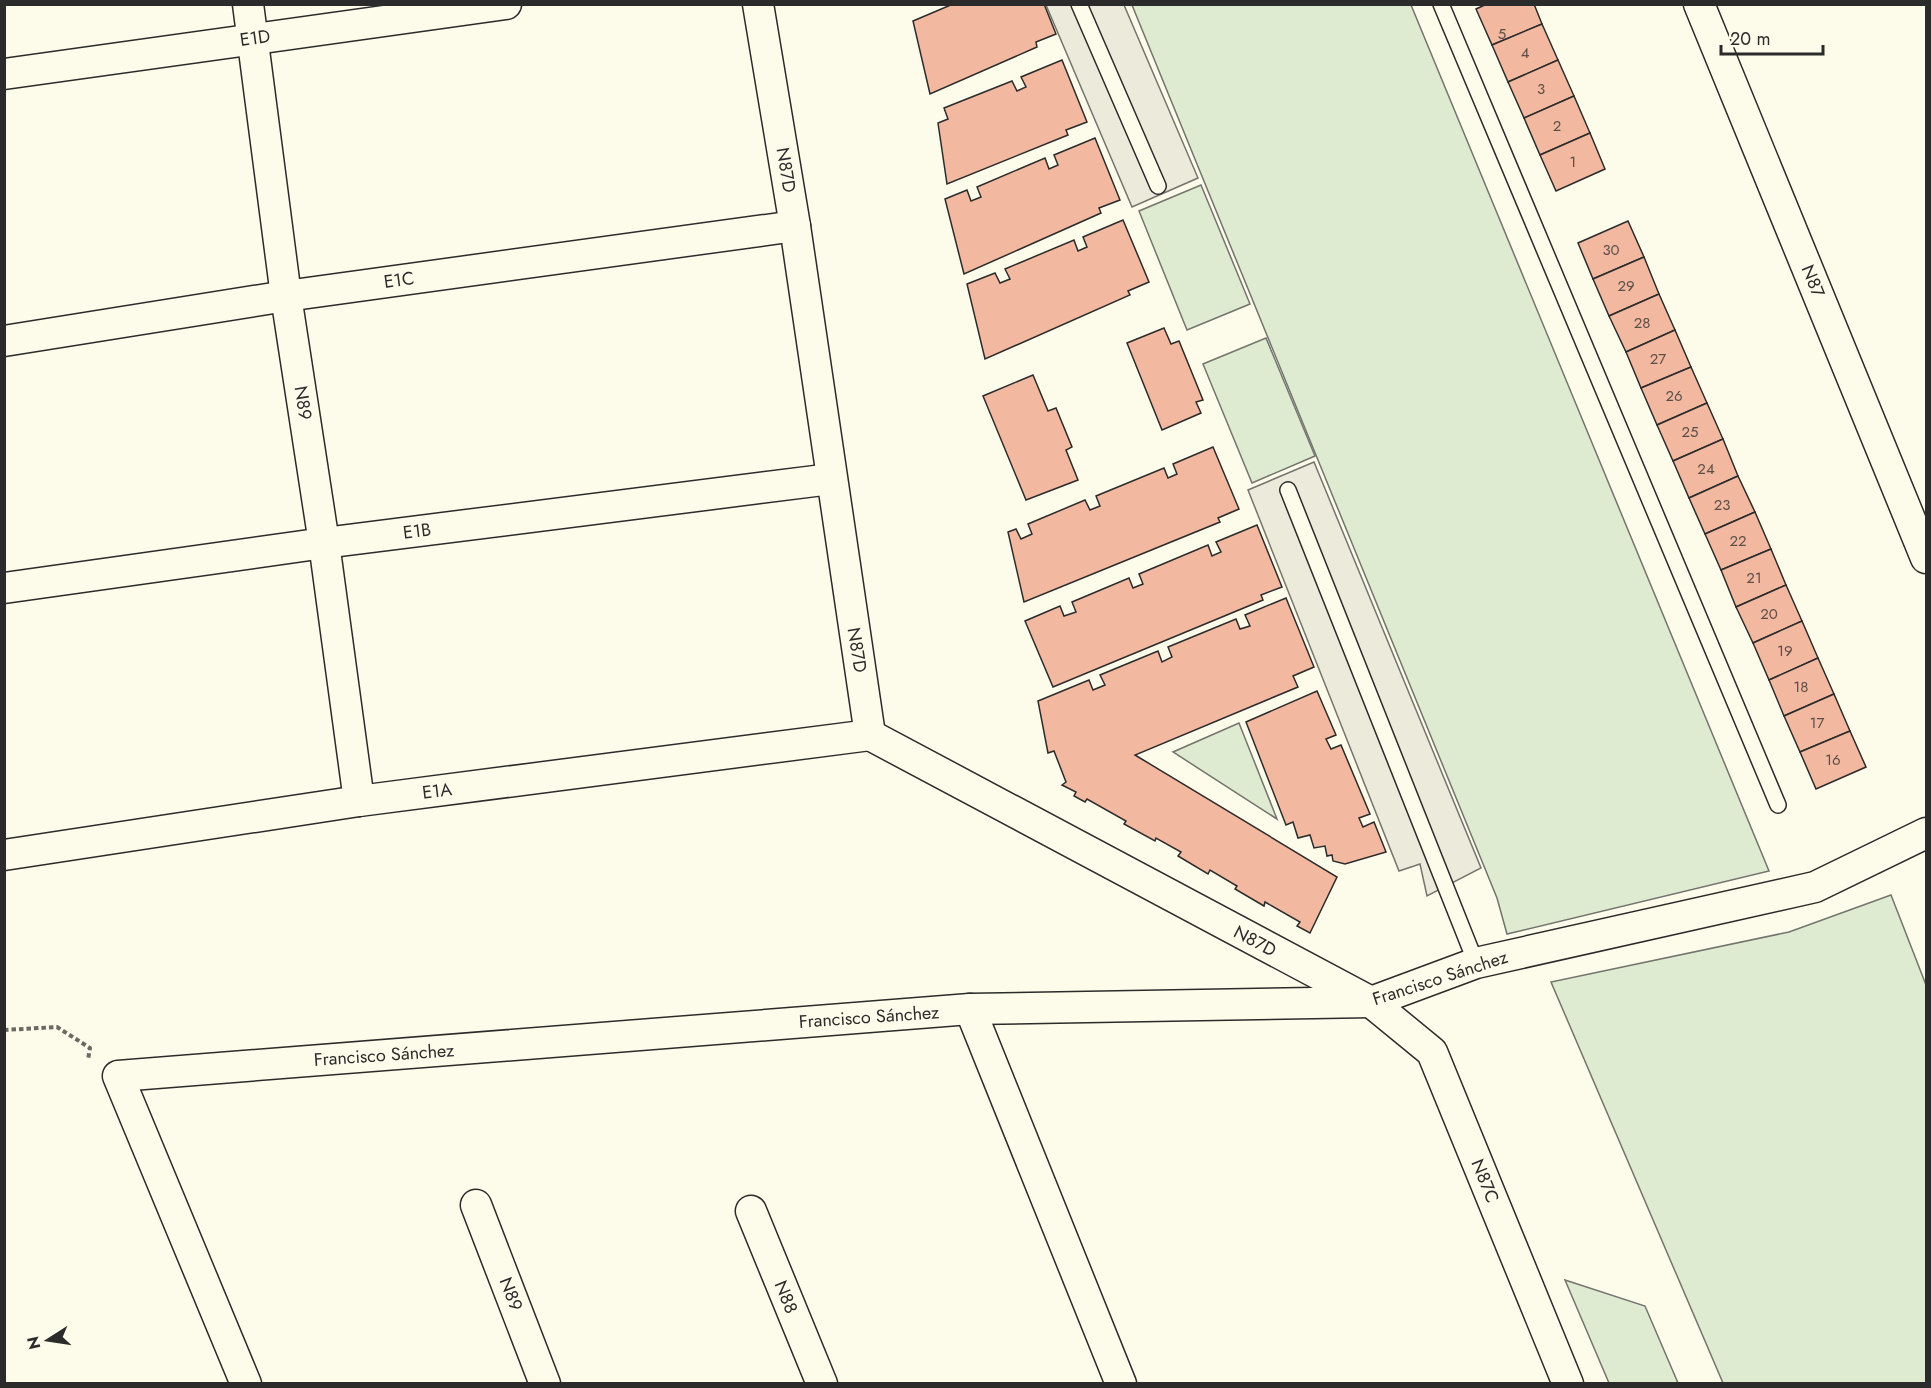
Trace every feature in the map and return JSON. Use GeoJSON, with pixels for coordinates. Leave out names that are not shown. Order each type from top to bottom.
{"type":"FeatureCollection","features":[{"type":"Feature","properties":{"kind":"street","name":"N89"},"geometry":{"type":"LineString","coordinates":[[248,4],[286,296],[324,543],[358,801]]}},
{"type":"Feature","properties":{"kind":"street","name":"E1D"},"geometry":{"type":"LineString","coordinates":[[4,74],[506,4]]}},
{"type":"Feature","properties":{"kind":"street","name":"N87D"},"geometry":{"type":"LineString","coordinates":[[758,4],[795,226],[870,735],[1371,1002]]}},
{"type":"Feature","properties":{"kind":"street","name":"N87"},"geometry":{"type":"LineString","coordinates":[[1699,4],[1926,558]]}},
{"type":"Feature","properties":{"kind":"street","name":"E1C"},"geometry":{"type":"LineString","coordinates":[[4,341],[286,296],[795,226]]}},
{"type":"Feature","properties":{"kind":"street","name":"E1B"},"geometry":{"type":"LineString","coordinates":[[4,588],[324,543],[831,479]]}},
{"type":"Feature","properties":{"kind":"street","name":"E1A"},"geometry":{"type":"LineString","coordinates":[[4,855],[358,801],[870,735]]}},
{"type":"Feature","properties":{"kind":"street","name":"Francisco Sánchez"},"geometry":{"type":"LineString","coordinates":[[118,1076],[970,1009],[1371,1002],[1476,963],[1815,886],[1926,833]]}},
{"type":"Feature","properties":{"kind":"street","name":"N87C"},"geometry":{"type":"LineString","coordinates":[[1371,1002],[1432,1052],[1568,1383]]}},
{"type":"Feature","properties":{"kind":"street"},"geometry":{"type":"LineString","coordinates":[[970,1009],[1121,1383]]}},
{"type":"Feature","properties":{"kind":"street"},"geometry":{"type":"LineString","coordinates":[[118,1076],[246,1383]]}},
{"type":"Feature","properties":{"kind":"street","name":"N89"},"geometry":{"type":"LineString","coordinates":[[476,1205],[545,1383]]}},
{"type":"Feature","properties":{"kind":"street","name":"N88"},"geometry":{"type":"LineString","coordinates":[[750,1211],[822,1383]]}},
{"type":"Feature","properties":{"kind":"lane"},"geometry":{"type":"LineString","coordinates":[[1079,4],[1158,186]]}},
{"type":"Feature","properties":{"kind":"lane"},"geometry":{"type":"LineString","coordinates":[[1441,4],[1778,805]]}},
{"type":"Feature","properties":{"kind":"lane"},"geometry":{"type":"LineString","coordinates":[[1288,490],[1476,963]]}},
{"type":"Feature","properties":{"kind":"path"},"geometry":{"type":"LineString","coordinates":[[4,1030],[57,1027],[90,1048],[86,1083],[118,1076]]}},
{"type":"Feature","properties":{"kind":"green space"},"geometry":{"type":"Polygon","coordinates":[[[1132,5],[1411,5],[1769,871],[1507,934],[1497,898],[1132,5]]]}},
{"type":"Feature","properties":{"kind":"green space"},"geometry":{"type":"Polygon","coordinates":[[[1201,185],[1250,304],[1187,330],[1139,211],[1201,185]]]}},
{"type":"Feature","properties":{"kind":"green space"},"geometry":{"type":"Polygon","coordinates":[[[1266,338],[1315,456],[1252,483],[1203,364],[1266,338]]]}},
{"type":"Feature","properties":{"kind":"green space"},"geometry":{"type":"Polygon","coordinates":[[[1239,723],[1277,819],[1173,752],[1239,723]]]}},
{"type":"Feature","properties":{"kind":"green space"},"geometry":{"type":"Polygon","coordinates":[[[1891,895],[1926,985],[1926,1383],[1723,1383],[1551,982],[1789,932],[1891,895]]]}},
{"type":"Feature","properties":{"kind":"green space"},"geometry":{"type":"Polygon","coordinates":[[[1565,1280],[1645,1306],[1678,1383],[1609,1383],[1565,1280]]]}},
{"type":"Feature","properties":{"kind":"shaded area"},"geometry":{"type":"Polygon","coordinates":[[[1046,5],[1124,5],[1198,178],[1132,207],[1046,5]]]}},
{"type":"Feature","properties":{"kind":"shaded area"},"geometry":{"type":"Polygon","coordinates":[[[1314,462],[1481,868],[1427,896],[1420,864],[1399,871],[1248,490],[1314,462]]]}},
{"type":"Feature","properties":{"kind":"building"},"geometry":{"type":"Polygon","coordinates":[[[953,4],[1044,4],[1056,34],[1036,42],[1037,47],[930,94],[913,21],[953,4]]]}},
{"type":"Feature","properties":{"kind":"building"},"geometry":{"type":"Polygon","coordinates":[[[1487,4],[1534,4],[1542,24],[1492,45],[1476,9],[1487,4]]]}},
{"type":"Feature","properties":{"kind":"building"},"geometry":{"type":"Polygon","coordinates":[[[1542,24],[1558,60],[1508,82],[1492,45],[1542,24]]]}},
{"type":"Feature","properties":{"kind":"building"},"geometry":{"type":"Polygon","coordinates":[[[1062,60],[1087,122],[1066,130],[1068,135],[947,184],[938,123],[948,119],[944,108],[1012,81],[1017,91],[1026,87],[1021,77],[1062,60]]]}},
{"type":"Feature","properties":{"kind":"building"},"geometry":{"type":"Polygon","coordinates":[[[1558,60],[1574,96],[1524,118],[1508,82],[1558,60]]]}},
{"type":"Feature","properties":{"kind":"building"},"geometry":{"type":"Polygon","coordinates":[[[1574,96],[1590,133],[1540,155],[1524,118],[1574,96]]]}},
{"type":"Feature","properties":{"kind":"building"},"geometry":{"type":"Polygon","coordinates":[[[1590,133],[1605,169],[1556,191],[1540,155],[1590,133]]]}},
{"type":"Feature","properties":{"kind":"building"},"geometry":{"type":"Polygon","coordinates":[[[1095,138],[1120,200],[1099,208],[1101,213],[964,274],[945,199],[967,190],[971,201],[981,197],[977,187],[1045,158],[1049,169],[1058,165],[1054,155],[1095,138]]]}},
{"type":"Feature","properties":{"kind":"building"},"geometry":{"type":"Polygon","coordinates":[[[1123,220],[1149,282],[1128,291],[1130,295],[985,359],[967,284],[995,273],[1000,283],[1010,279],[1005,269],[1074,240],[1078,251],[1087,247],[1083,237],[1123,220]]]}},
{"type":"Feature","properties":{"kind":"building"},"geometry":{"type":"Polygon","coordinates":[[[1628,221],[1644,257],[1593,279],[1578,243],[1628,221]]]}},
{"type":"Feature","properties":{"kind":"building"},"geometry":{"type":"Polygon","coordinates":[[[1644,257],[1659,294],[1609,316],[1593,279],[1644,257]]]}},
{"type":"Feature","properties":{"kind":"building"},"geometry":{"type":"Polygon","coordinates":[[[1659,294],[1675,330],[1626,352],[1609,316],[1659,294]]]}},
{"type":"Feature","properties":{"kind":"building"},"geometry":{"type":"Polygon","coordinates":[[[1164,328],[1171,344],[1179,341],[1203,400],[1196,402],[1201,413],[1162,430],[1127,343],[1164,328]]]}},
{"type":"Feature","properties":{"kind":"building"},"geometry":{"type":"Polygon","coordinates":[[[1675,330],[1691,367],[1641,388],[1626,352],[1675,330]]]}},
{"type":"Feature","properties":{"kind":"building"},"geometry":{"type":"Polygon","coordinates":[[[1691,367],[1707,403],[1657,425],[1641,388],[1691,367]]]}},
{"type":"Feature","properties":{"kind":"building"},"geometry":{"type":"Polygon","coordinates":[[[1033,375],[1048,411],[1056,408],[1072,447],[1066,450],[1078,480],[1026,500],[983,396],[1033,375]]]}},
{"type":"Feature","properties":{"kind":"building"},"geometry":{"type":"Polygon","coordinates":[[[1707,403],[1723,439],[1673,461],[1657,425],[1707,403]]]}},
{"type":"Feature","properties":{"kind":"building"},"geometry":{"type":"Polygon","coordinates":[[[1723,439],[1738,476],[1689,498],[1673,461],[1723,439]]]}},
{"type":"Feature","properties":{"kind":"building"},"geometry":{"type":"Polygon","coordinates":[[[1213,447],[1239,509],[1218,518],[1220,522],[1024,602],[1008,532],[1016,529],[1021,539],[1032,534],[1028,524],[1085,500],[1090,510],[1100,506],[1096,496],[1164,468],[1168,478],[1177,474],[1173,464],[1213,447]]]}},
{"type":"Feature","properties":{"kind":"building"},"geometry":{"type":"Polygon","coordinates":[[[1738,476],[1755,512],[1705,534],[1689,498],[1738,476]]]}},
{"type":"Feature","properties":{"kind":"building"},"geometry":{"type":"Polygon","coordinates":[[[1755,512],[1771,549],[1721,570],[1705,534],[1755,512]]]}},
{"type":"Feature","properties":{"kind":"building"},"geometry":{"type":"Polygon","coordinates":[[[1257,525],[1282,587],[1261,595],[1263,600],[1053,687],[1025,621],[1060,606],[1064,616],[1076,612],[1072,602],[1129,578],[1133,588],[1143,584],[1139,574],[1208,545],[1212,556],[1221,552],[1216,542],[1257,525]]]}},
{"type":"Feature","properties":{"kind":"building"},"geometry":{"type":"Polygon","coordinates":[[[1771,549],[1786,585],[1736,607],[1721,570],[1771,549]]]}},
{"type":"Feature","properties":{"kind":"building"},"geometry":{"type":"Polygon","coordinates":[[[1786,585],[1802,621],[1753,643],[1736,607],[1786,585]]]}},
{"type":"Feature","properties":{"kind":"building"},"geometry":{"type":"Polygon","coordinates":[[[1286,598],[1314,667],[1293,676],[1298,687],[1135,755],[1337,877],[1310,933],[1297,926],[1300,922],[1265,902],[1264,906],[1235,889],[1237,886],[1210,870],[1208,874],[1178,856],[1181,852],[1124,824],[1126,821],[1087,799],[1085,802],[1074,796],[1076,792],[1062,785],[1066,782],[1054,751],[1048,753],[1038,701],[1089,680],[1093,690],[1105,685],[1100,675],[1158,651],[1162,662],[1172,657],[1168,647],[1236,619],[1240,629],[1250,626],[1245,615],[1286,598]]]}},
{"type":"Feature","properties":{"kind":"building"},"geometry":{"type":"Polygon","coordinates":[[[1802,621],[1818,658],[1769,680],[1753,643],[1802,621]]]}},
{"type":"Feature","properties":{"kind":"building"},"geometry":{"type":"Polygon","coordinates":[[[1818,658],[1834,694],[1784,716],[1769,680],[1818,658]]]}},
{"type":"Feature","properties":{"kind":"building"},"geometry":{"type":"Polygon","coordinates":[[[1317,691],[1336,735],[1326,739],[1331,749],[1341,745],[1370,814],[1359,818],[1363,827],[1374,822],[1386,852],[1345,864],[1333,861],[1332,855],[1327,856],[1325,846],[1314,848],[1310,835],[1298,838],[1293,822],[1286,825],[1246,722],[1317,691]]]}},
{"type":"Feature","properties":{"kind":"building"},"geometry":{"type":"Polygon","coordinates":[[[1834,694],[1850,731],[1800,752],[1784,716],[1834,694]]]}},
{"type":"Feature","properties":{"kind":"building"},"geometry":{"type":"Polygon","coordinates":[[[1850,731],[1866,767],[1816,789],[1800,752],[1850,731]]]}}]}
